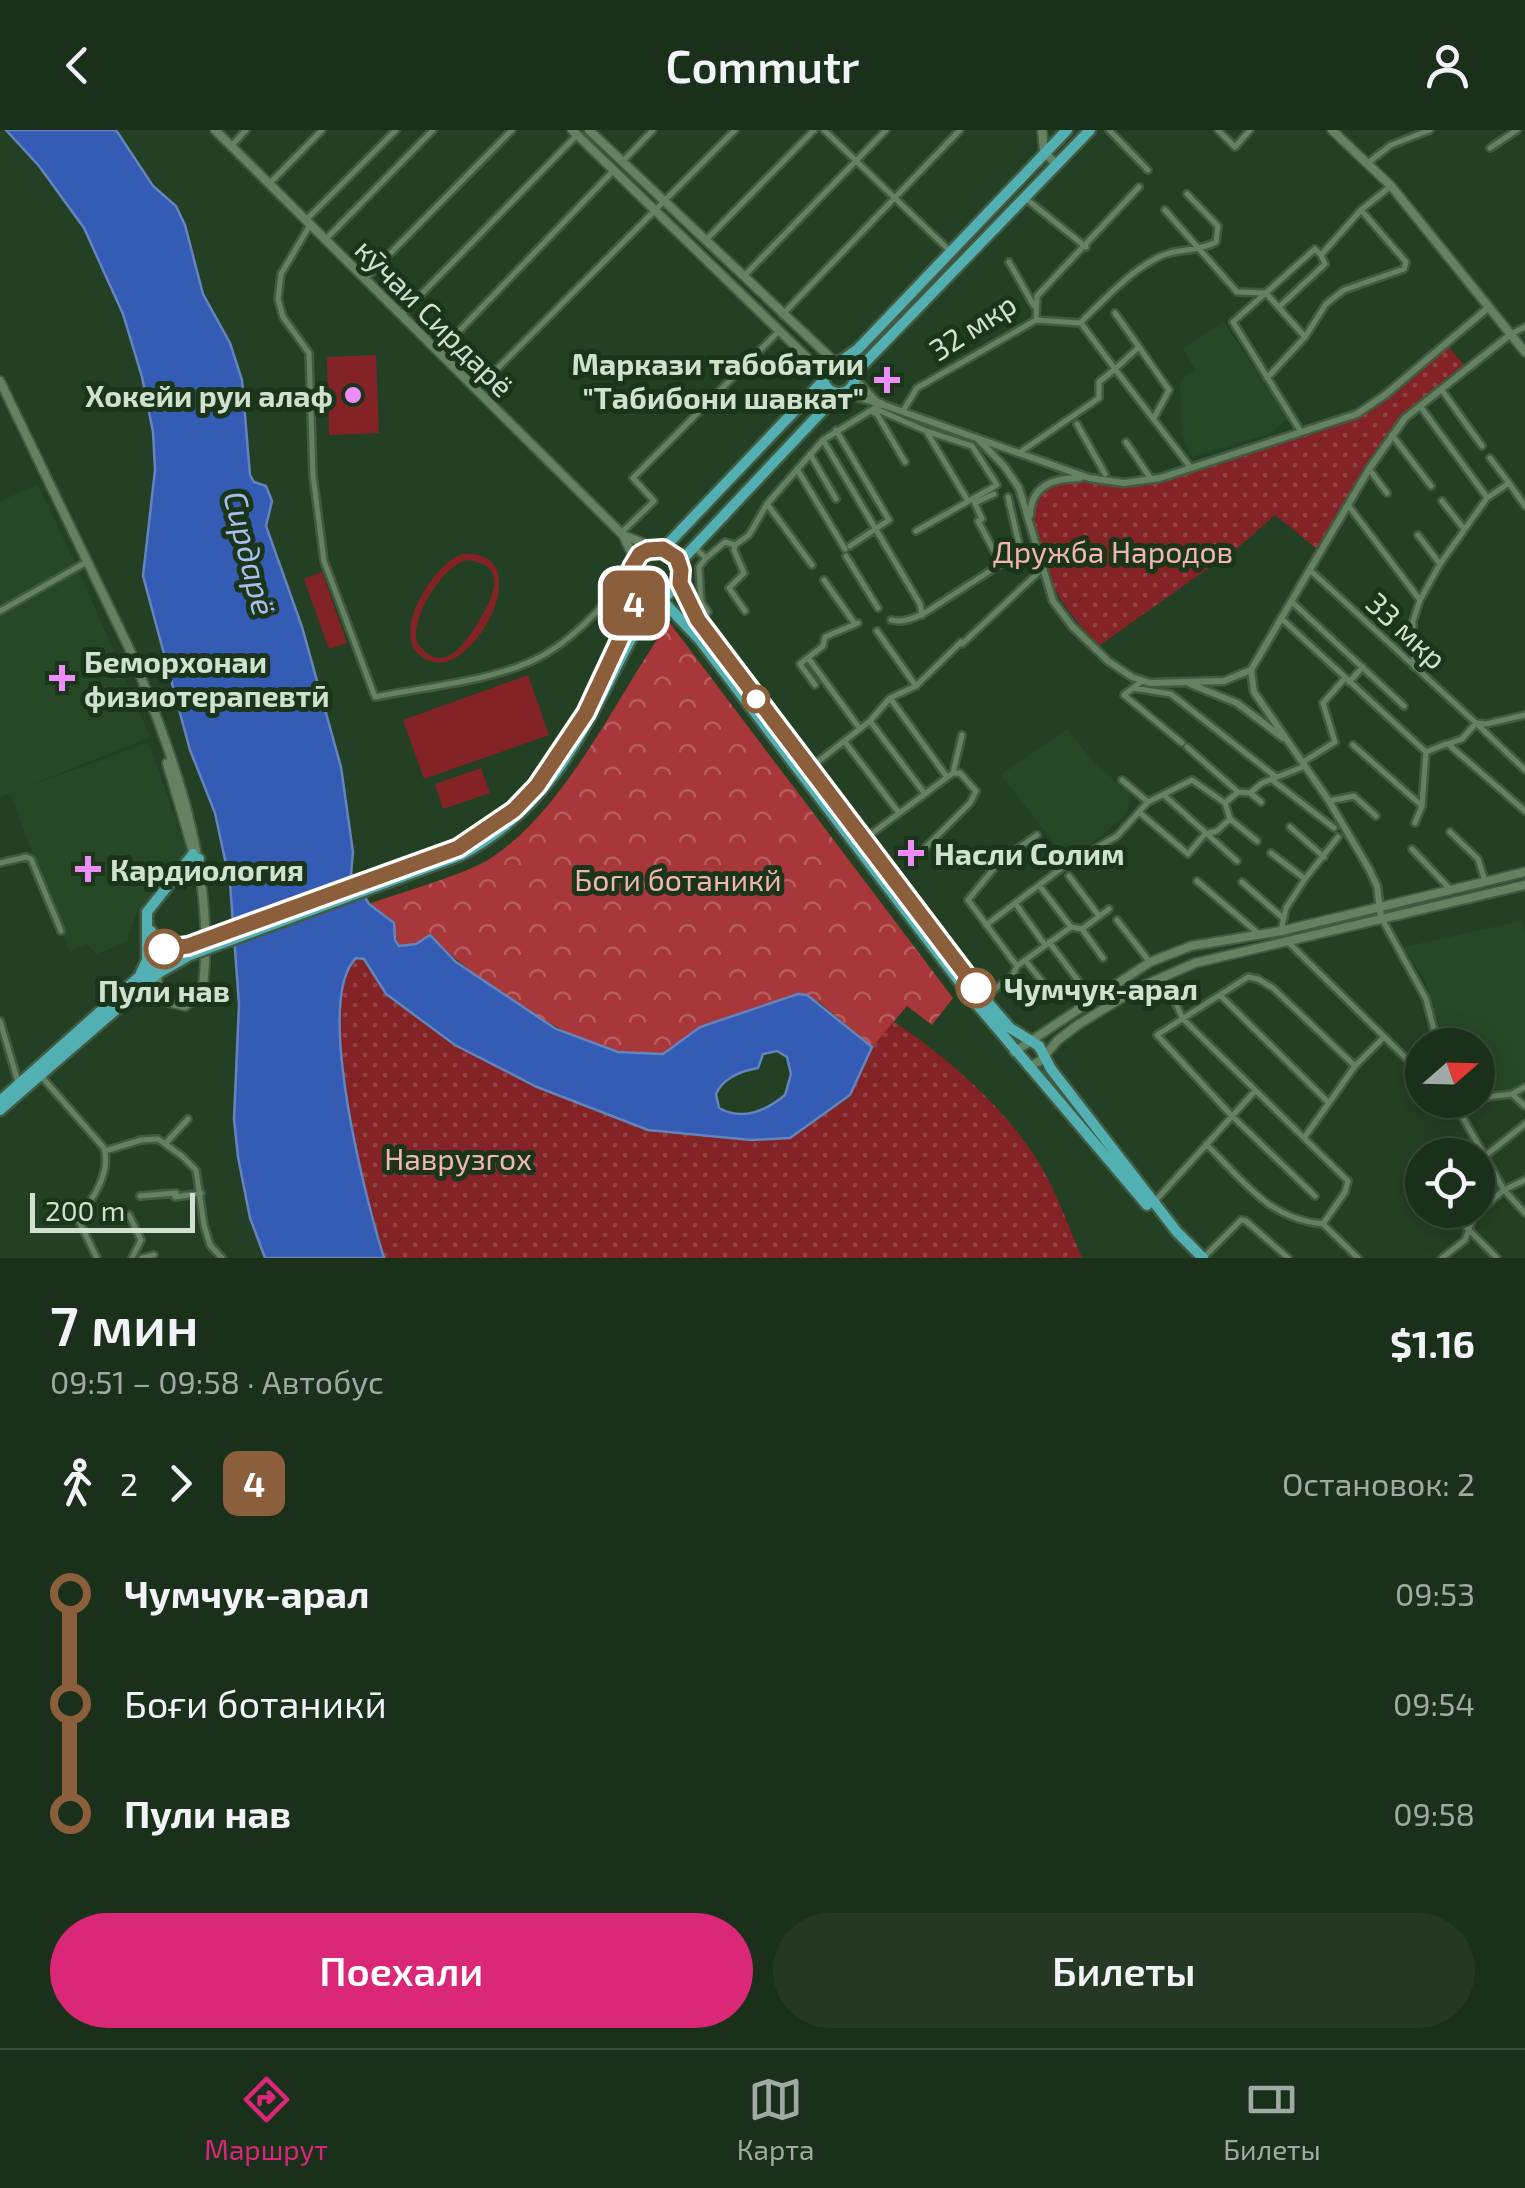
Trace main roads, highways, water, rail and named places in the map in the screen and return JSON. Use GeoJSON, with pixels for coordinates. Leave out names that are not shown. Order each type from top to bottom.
{"type":"FeatureCollection","features":[{"type":"Feature","properties":{"kind":"highway"},"geometry":{"type":"LineString","coordinates":[[659,549],[680,533],[838,362],[858,350],[1067,130]]}},
{"type":"Feature","properties":{"kind":"highway"},"geometry":{"type":"LineString","coordinates":[[680,564],[841,393],[852,387],[855,376],[1090,130]]}},
{"type":"Feature","properties":{"kind":"highway"},"geometry":{"type":"LineString","coordinates":[[980,220],[990,222],[993,232]]}},
{"type":"Feature","properties":{"kind":"highway"},"geometry":{"type":"LineString","coordinates":[[953,249],[958,256],[968,257]]}},
{"type":"Feature","properties":{"kind":"highway"},"geometry":{"type":"LineString","coordinates":[[838,362],[850,365],[855,376]]}},
{"type":"Feature","properties":{"kind":"highway"},"geometry":{"type":"LineString","coordinates":[[824,377],[831,390],[841,393]]}},
{"type":"Feature","properties":{"kind":"highway"},"geometry":{"type":"LineString","coordinates":[[460,851],[514,810],[546,774],[586,713],[632,614],[637,589],[632,574],[635,560],[648,550],[673,554],[680,564],[680,583],[698,620],[808,769],[984,998],[1010,1028],[1039,1046],[1050,1068],[1194,1258]]}},
{"type":"Feature","properties":{"kind":"highway"},"geometry":{"type":"LineString","coordinates":[[0,1110],[149,968],[460,851],[518,818],[546,787],[594,715],[657,598],[672,593],[680,583]]}},
{"type":"Feature","properties":{"kind":"highway"},"geometry":{"type":"LineString","coordinates":[[637,589],[657,598],[699,639],[1014,1052],[1151,1205],[1206,1255]]}},
{"type":"Feature","properties":{"kind":"highway"},"geometry":{"type":"LineString","coordinates":[[189,950],[164,949],[155,944],[150,922],[153,912],[196,859]]}},
{"type":"Feature","properties":{"kind":"highway"},"geometry":{"type":"LineString","coordinates":[[138,979],[147,960],[147,912],[196,859]]}},
{"type":"Feature","properties":{"kind":"highway"},"geometry":{"type":"LineString","coordinates":[[0,1101],[189,950]]}},
{"type":"Feature","properties":{"kind":"main road","name":"кӯчаи Сирдарё"},"geometry":{"type":"LineString","coordinates":[[214,130],[622,534]]}},
{"type":"Feature","properties":{"kind":"main road"},"geometry":{"type":"LineString","coordinates":[[588,130],[782,315],[838,362]]}},
{"type":"Feature","properties":{"kind":"main road"},"geometry":{"type":"LineString","coordinates":[[1042,130],[1044,152],[1056,164]]}},
{"type":"Feature","properties":{"kind":"main road"},"geometry":{"type":"LineString","coordinates":[[1332,130],[1391,186],[1525,352]]}},
{"type":"Feature","properties":{"kind":"main road"},"geometry":{"type":"LineString","coordinates":[[574,132],[824,377]]}},
{"type":"Feature","properties":{"kind":"main road"},"geometry":{"type":"LineString","coordinates":[[0,381],[147,692],[186,802],[196,859],[205,970],[199,996],[184,1006],[129,998]]}},
{"type":"Feature","properties":{"kind":"main road"},"geometry":{"type":"LineString","coordinates":[[0,390],[143,693],[196,859],[200,986],[189,1000],[165,998],[159,993],[157,974]]}},
{"type":"Feature","properties":{"kind":"main road"},"geometry":{"type":"LineString","coordinates":[[622,534],[659,549]]}},
{"type":"Feature","properties":{"kind":"main road"},"geometry":{"type":"LineString","coordinates":[[622,534],[635,560]]}},
{"type":"Feature","properties":{"kind":"main road"},"geometry":{"type":"LineString","coordinates":[[1014,1052],[1150,962],[1191,946],[1281,932],[1525,872]]}},
{"type":"Feature","properties":{"kind":"main road"},"geometry":{"type":"LineString","coordinates":[[1028,1068],[1080,1024],[1163,975],[1195,962],[1525,885]]}},
{"type":"Feature","properties":{"kind":"water","name":"Сирдарё"},"geometry":{"type":"Polygon","coordinates":[[[6,130],[116,130],[153,186],[176,206],[185,225],[203,294],[230,343],[242,380],[250,475],[254,482],[266,486],[272,501],[266,526],[302,627],[341,767],[353,852],[351,874],[369,904],[394,923],[399,946],[416,944],[430,935],[456,962],[556,1029],[618,1052],[663,1054],[700,1027],[798,994],[807,995],[872,1047],[850,1095],[790,1138],[751,1140],[648,1130],[537,1087],[455,1045],[386,994],[364,959],[356,958],[344,981],[341,1057],[356,1150],[384,1258],[265,1258],[250,1218],[234,1119],[239,1004],[230,883],[215,813],[190,750],[143,576],[155,470],[153,432],[142,377],[123,314],[84,228],[39,166],[6,130]],[[777,1051],[763,1054],[758,1068],[728,1080],[716,1094],[719,1108],[745,1114],[778,1101],[785,1095],[791,1074],[787,1057],[777,1051]]]}},
{"type":"Feature","properties":{"kind":"place","name":"Маркази табобатии \"Табибони шавкат\""},"geometry":{"type":"Point","coordinates":[887,380]}},
{"type":"Feature","properties":{"kind":"place","name":"Хокейи руи алаф"},"geometry":{"type":"Point","coordinates":[353,395]}},
{"type":"Feature","properties":{"kind":"place","name":"Беморхонаи физиотерапевтӣ"},"geometry":{"type":"Point","coordinates":[62,678]}},
{"type":"Feature","properties":{"kind":"place","name":"Насли Солим"},"geometry":{"type":"Point","coordinates":[911,853]}},
{"type":"Feature","properties":{"kind":"place","name":"Кардиология"},"geometry":{"type":"Point","coordinates":[88,869]}},
{"type":"Feature","properties":{"kind":"place","name":"Пули нав"},"geometry":{"type":"Point","coordinates":[164,949]}},
{"type":"Feature","properties":{"kind":"place","name":"Чумчук-арал"},"geometry":{"type":"Point","coordinates":[976,988]}},
{"type":"Feature","properties":{"kind":"park label","name":"Дружба Народов"},"geometry":{"type":"Point","coordinates":[1113,551]}},
{"type":"Feature","properties":{"kind":"park label","name":"Боги ботаникй"},"geometry":{"type":"Point","coordinates":[678,879]}},
{"type":"Feature","properties":{"kind":"park label","name":"Наврузгох"},"geometry":{"type":"Point","coordinates":[458,1158]}}]}
